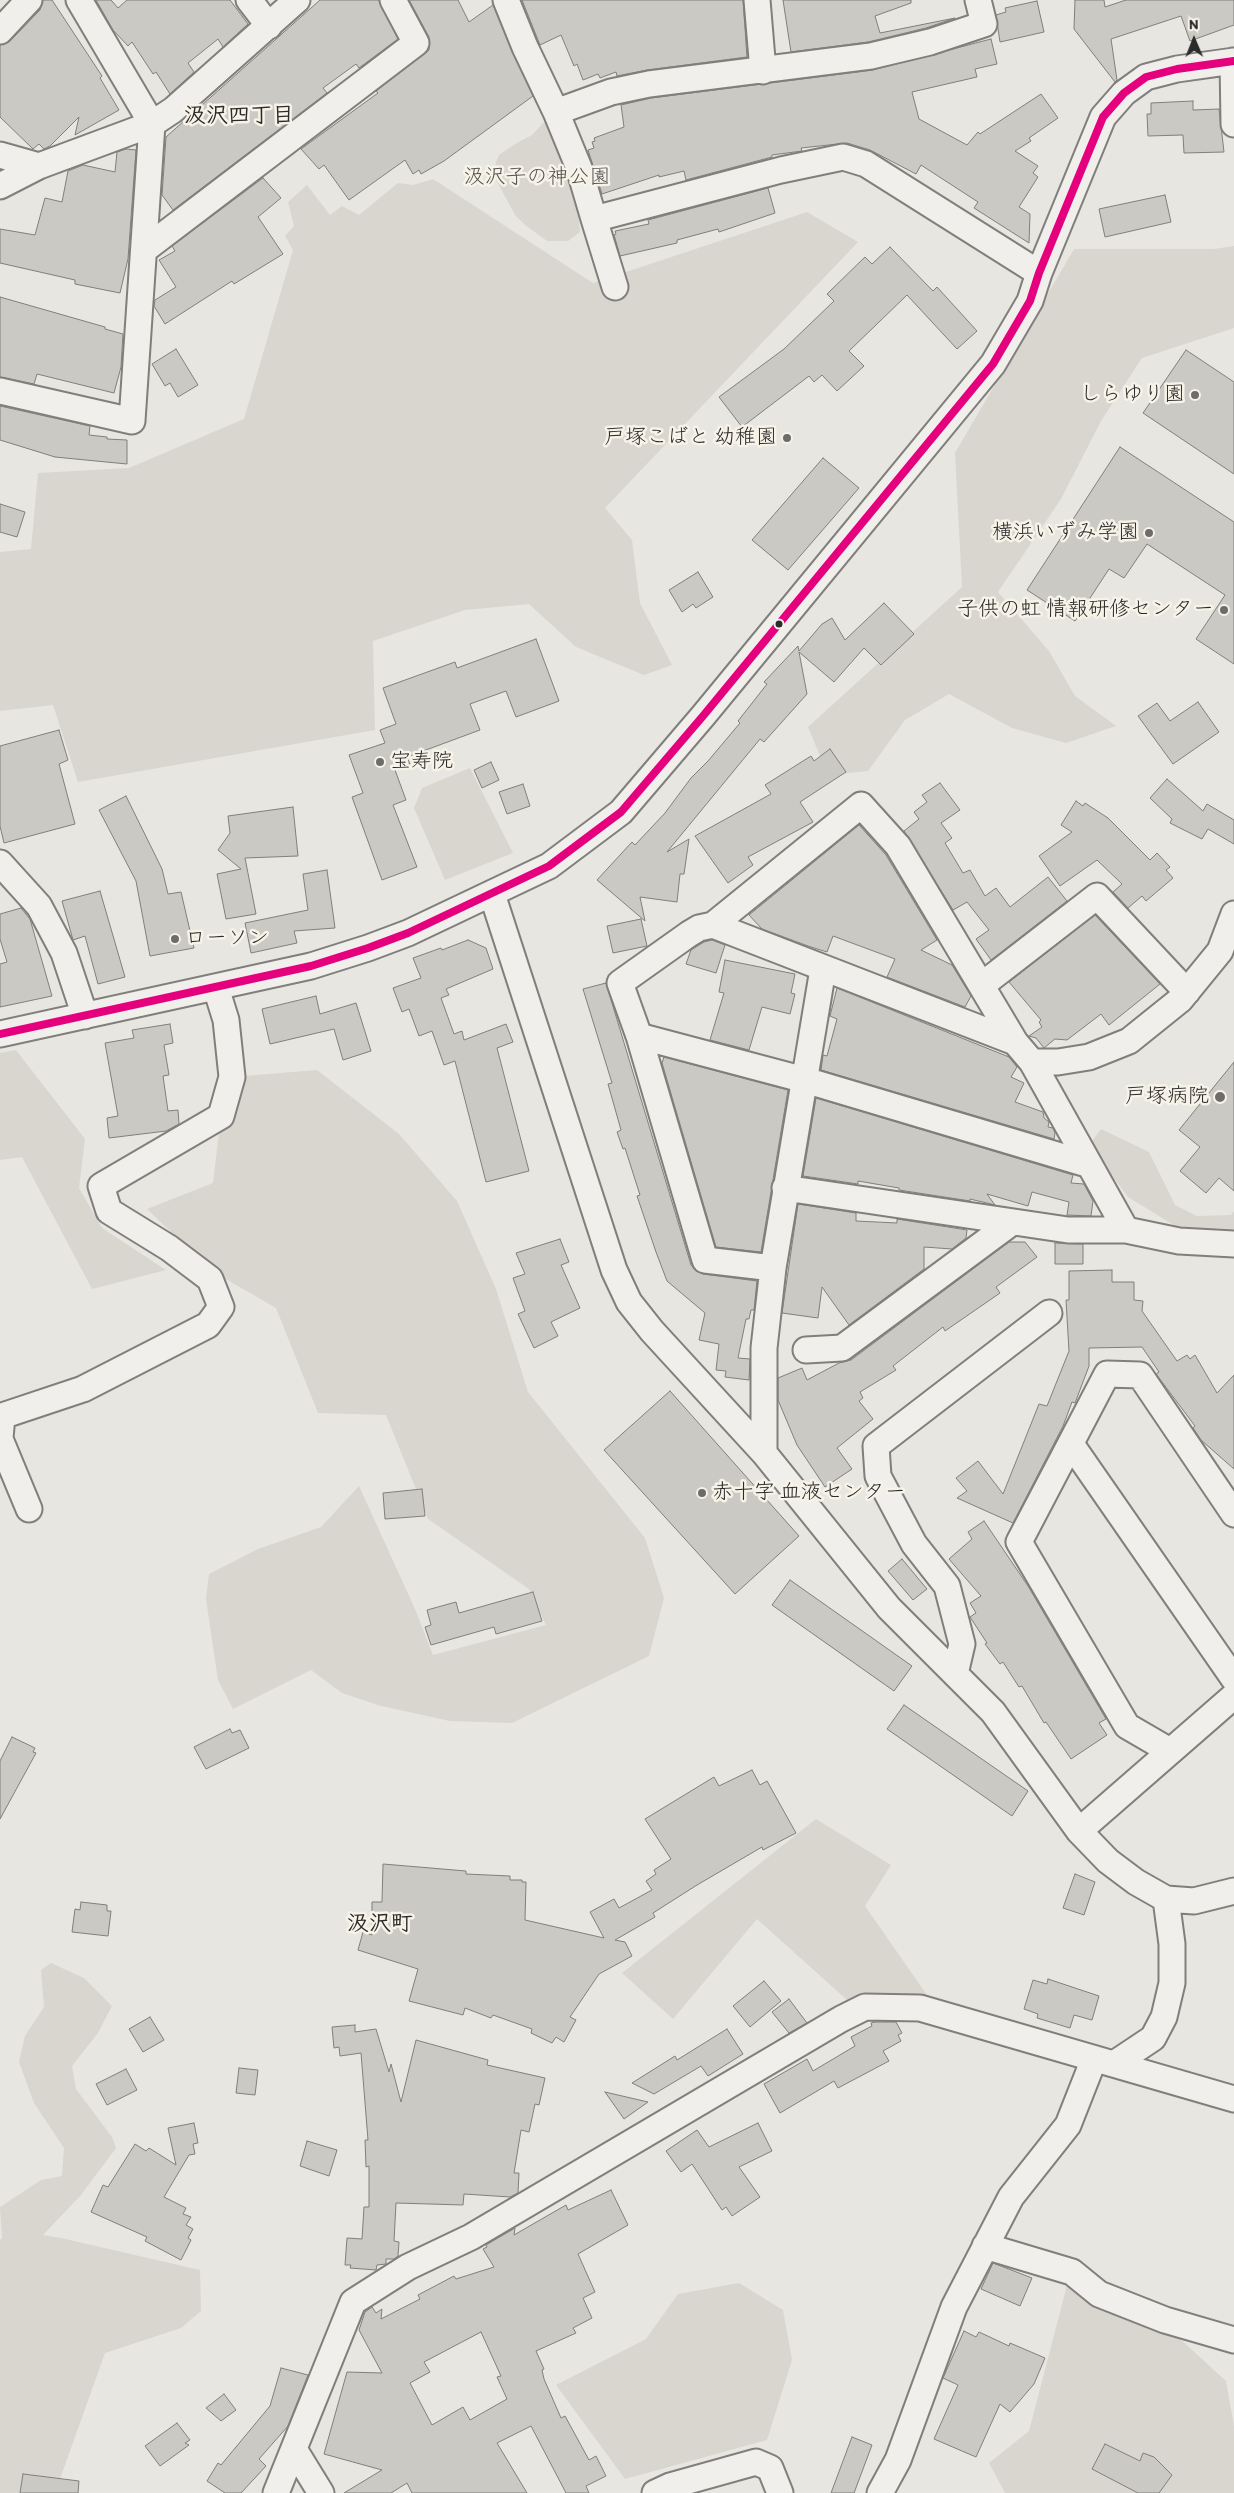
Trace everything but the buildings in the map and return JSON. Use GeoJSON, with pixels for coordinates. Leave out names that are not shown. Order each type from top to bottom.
{"type":"FeatureCollection","features":[{"type":"Feature","properties":{"kind":"street"},"geometry":{"type":"LineString","coordinates":[[0,31],[28,0]]}},
{"type":"Feature","properties":{"kind":"street"},"geometry":{"type":"LineString","coordinates":[[0,391],[132,421],[152,124],[79,0]]}},
{"type":"Feature","properties":{"kind":"street"},"geometry":{"type":"LineString","coordinates":[[249,0],[269,26]]}},
{"type":"Feature","properties":{"kind":"street"},"geometry":{"type":"LineString","coordinates":[[0,186],[39,166],[152,124],[173,110],[297,0]]}},
{"type":"Feature","properties":{"kind":"street"},"geometry":{"type":"LineString","coordinates":[[144,250],[416,43],[393,0]]}},
{"type":"Feature","properties":{"kind":"street"},"geometry":{"type":"LineString","coordinates":[[506,0],[579,168],[615,287]]}},
{"type":"Feature","properties":{"kind":"street"},"geometry":{"type":"LineString","coordinates":[[757,0],[763,71]]}},
{"type":"Feature","properties":{"kind":"street"},"geometry":{"type":"LineString","coordinates":[[556,112],[611,92],[649,84],[871,56],[930,42],[984,24],[978,0]]}},
{"type":"Feature","properties":{"kind":"street"},"geometry":{"type":"LineString","coordinates":[[0,1034],[311,966],[408,933],[549,866],[621,812],[710,708],[994,364],[1030,301],[1039,273],[1104,117],[1124,93],[1146,77],[1178,69],[1233,61],[1234,124]]}},
{"type":"Feature","properties":{"kind":"street"},"geometry":{"type":"LineString","coordinates":[[0,155],[39,166]]}},
{"type":"Feature","properties":{"kind":"street"},"geometry":{"type":"LineString","coordinates":[[594,220],[782,170],[843,157],[866,164],[1039,273]]}},
{"type":"Feature","properties":{"kind":"street"},"geometry":{"type":"LineString","coordinates":[[773,1268],[705,1260],[639,1036],[620,983],[699,928],[713,925],[861,805],[898,846],[1015,1042],[1032,1062],[1087,1164],[1126,1230]]}},
{"type":"Feature","properties":{"kind":"street"},"geometry":{"type":"LineString","coordinates":[[0,863],[39,906],[64,953],[84,1016]]}},
{"type":"Feature","properties":{"kind":"street"},"geometry":{"type":"LineString","coordinates":[[492,894],[614,1270],[629,1302],[652,1331],[764,1454],[889,1608],[993,1712],[1079,1831],[1108,1861],[1136,1882],[1166,1899],[1194,1900],[1234,1891]]}},
{"type":"Feature","properties":{"kind":"street"},"geometry":{"type":"LineString","coordinates":[[982,985],[1097,896],[1187,992]]}},
{"type":"Feature","properties":{"kind":"street"},"geometry":{"type":"LineString","coordinates":[[1032,1062],[1058,1062],[1089,1057],[1129,1041],[1187,992],[1220,951],[1234,914]]}},
{"type":"Feature","properties":{"kind":"street"},"geometry":{"type":"LineString","coordinates":[[713,925],[823,970],[1015,1042]]}},
{"type":"Feature","properties":{"kind":"street"},"geometry":{"type":"LineString","coordinates":[[764,1454],[764,1348],[773,1268],[823,970]]}},
{"type":"Feature","properties":{"kind":"street"},"geometry":{"type":"LineString","coordinates":[[29,1509],[0,1438],[2,1416],[83,1389],[208,1325],[221,1307],[210,1279],[169,1248],[109,1211],[101,1186],[221,1116],[232,1077],[226,1020],[216,988]]}},
{"type":"Feature","properties":{"kind":"street"},"geometry":{"type":"LineString","coordinates":[[639,1036],[805,1080],[1087,1164]]}},
{"type":"Feature","properties":{"kind":"street"},"geometry":{"type":"LineString","coordinates":[[785,1188],[1011,1223],[1068,1230],[1126,1230],[1180,1241],[1234,1244]]}},
{"type":"Feature","properties":{"kind":"street"},"geometry":{"type":"LineString","coordinates":[[806,1350],[842,1348],[1011,1223]]}},
{"type":"Feature","properties":{"kind":"street"},"geometry":{"type":"LineString","coordinates":[[955,1674],[962,1644],[947,1586],[914,1544],[878,1476],[876,1446],[1048,1313]]}},
{"type":"Feature","properties":{"kind":"street"},"geometry":{"type":"LineString","coordinates":[[1170,1751],[1127,1726],[1018,1542],[1107,1374],[1140,1375],[1234,1514]]}},
{"type":"Feature","properties":{"kind":"street"},"geometry":{"type":"LineString","coordinates":[[1071,1444],[1234,1679]]}},
{"type":"Feature","properties":{"kind":"street"},"geometry":{"type":"LineString","coordinates":[[1079,1831],[1234,1696]]}},
{"type":"Feature","properties":{"kind":"street"},"geometry":{"type":"LineString","coordinates":[[880,2493],[901,2452],[954,2307],[1011,2197],[1068,2125],[1104,2062],[1153,2038],[1164,2017],[1172,1983],[1172,1944],[1166,1899]]}},
{"type":"Feature","properties":{"kind":"street"},"geometry":{"type":"LineString","coordinates":[[276,2493],[352,2302],[408,2268],[471,2237],[865,2007],[920,2008],[1234,2099]]}},
{"type":"Feature","properties":{"kind":"street"},"geometry":{"type":"LineString","coordinates":[[986,2246],[1072,2272],[1099,2294],[1165,2320],[1234,2340]]}},
{"type":"Feature","properties":{"kind":"street"},"geometry":{"type":"LineString","coordinates":[[294,2449],[321,2493]]}},
{"type":"Feature","properties":{"kind":"street"},"geometry":{"type":"LineString","coordinates":[[655,2493],[670,2486],[756,2462],[770,2468],[780,2493]]}},
{"type":"Feature","properties":{"kind":"green space","name":"汲沢子の神公園"},"geometry":{"type":"Polygon","coordinates":[[[548,118],[574,170],[580,232],[568,241],[547,241],[525,225],[515,215],[494,176],[499,155],[532,135],[548,118]]]}},
{"type":"Feature","properties":{"kind":"green space"},"geometry":{"type":"Polygon","coordinates":[[[433,179],[593,283],[807,212],[858,242],[605,508],[632,540],[640,603],[672,665],[644,675],[576,647],[529,604],[465,610],[373,641],[375,730],[78,782],[53,705],[0,711],[0,552],[31,549],[38,473],[129,468],[244,419],[293,250],[285,236],[294,226],[288,202],[307,185],[330,215],[342,206],[359,215],[398,183],[413,185],[433,179]]]}},
{"type":"Feature","properties":{"kind":"green space"},"geometry":{"type":"Polygon","coordinates":[[[1234,246],[1234,328],[1142,358],[1101,421],[1061,499],[998,592],[1049,651],[1075,696],[1116,726],[1066,743],[1012,728],[949,694],[905,720],[868,771],[828,775],[808,727],[962,587],[955,453],[1074,249],[1214,249],[1234,246]]]}},
{"type":"Feature","properties":{"kind":"green space"},"geometry":{"type":"Polygon","coordinates":[[[470,768],[513,853],[445,880],[414,808],[422,788],[470,768]]]}},
{"type":"Feature","properties":{"kind":"green space"},"geometry":{"type":"Polygon","coordinates":[[[16,1050],[85,1139],[79,1188],[102,1228],[166,1270],[92,1289],[22,1157],[0,1160],[0,1053],[16,1050]]]}},
{"type":"Feature","properties":{"kind":"green space"},"geometry":{"type":"Polygon","coordinates":[[[317,1070],[399,1134],[457,1201],[496,1289],[528,1392],[645,1538],[664,1598],[649,1656],[512,1723],[450,1721],[381,1706],[342,1693],[311,1670],[233,1709],[218,1680],[206,1599],[209,1574],[258,1549],[321,1527],[359,1486],[415,1609],[433,1655],[546,1625],[529,1589],[428,1519],[386,1415],[318,1413],[276,1308],[212,1271],[147,1209],[213,1183],[221,1116],[232,1077],[317,1070]]]}},
{"type":"Feature","properties":{"kind":"green space"},"geometry":{"type":"Polygon","coordinates":[[[1101,1129],[1149,1152],[1175,1205],[1197,1216],[1231,1215],[1234,1211],[1234,1243],[1185,1232],[1128,1197],[1089,1145],[1101,1129]]]}},
{"type":"Feature","properties":{"kind":"green space"},"geometry":{"type":"Polygon","coordinates":[[[816,1819],[891,1865],[865,1906],[927,1995],[847,2000],[757,1919],[673,2019],[622,1973],[816,1819]]]}},
{"type":"Feature","properties":{"kind":"green space"},"geometry":{"type":"Polygon","coordinates":[[[51,1963],[84,1978],[112,2006],[98,2033],[72,2066],[76,2089],[112,2137],[116,2148],[81,2195],[43,2235],[200,2270],[201,2311],[181,2328],[105,2353],[55,2493],[0,2493],[0,2240],[2,2238],[0,2207],[41,2180],[62,2176],[64,2148],[34,2103],[19,2062],[25,2036],[44,2007],[41,1970],[51,1963]]]}},
{"type":"Feature","properties":{"kind":"green space"},"geometry":{"type":"Polygon","coordinates":[[[1070,2274],[1156,2317],[1226,2381],[1234,2426],[1234,2493],[1005,2493],[989,2463],[1029,2431],[1070,2274]]]}},
{"type":"Feature","properties":{"kind":"green space"},"geometry":{"type":"Polygon","coordinates":[[[739,2283],[783,2310],[792,2360],[767,2440],[625,2479],[556,2385],[646,2339],[678,2294],[739,2283]]]}},
{"type":"Feature","properties":{"kind":"transit line"},"geometry":{"type":"LineString","coordinates":[[0,1034],[311,966],[368,948],[408,933],[549,866],[621,812],[703,716],[993,364],[1030,301],[1039,273],[1103,117],[1124,93],[1146,77],[1177,69],[1234,61]]}},
{"type":"Feature","properties":{"kind":"place","name":"しらゆり園"},"geometry":{"type":"Point","coordinates":[1195,395]}},
{"type":"Feature","properties":{"kind":"place","name":"戸塚こばと 幼稚園"},"geometry":{"type":"Point","coordinates":[787,438]}},
{"type":"Feature","properties":{"kind":"place","name":"横浜いずみ学園"},"geometry":{"type":"Point","coordinates":[1149,533]}},
{"type":"Feature","properties":{"kind":"place","name":"子供の虹 情報研修センター"},"geometry":{"type":"Point","coordinates":[1224,610]}},
{"type":"Feature","properties":{"kind":"place","name":"宝寿院"},"geometry":{"type":"Point","coordinates":[380,762]}},
{"type":"Feature","properties":{"kind":"place","name":"ローソン"},"geometry":{"type":"Point","coordinates":[175,939]}},
{"type":"Feature","properties":{"kind":"place","name":"戸塚病院"},"geometry":{"type":"Point","coordinates":[1220,1097]}},
{"type":"Feature","properties":{"kind":"place","name":"赤十字 血液センター"},"geometry":{"type":"Point","coordinates":[702,1493]}},
{"type":"Feature","properties":{"kind":"district","name":"汲沢四丁目"},"geometry":{"type":"Point","coordinates":[239,116]}},
{"type":"Feature","properties":{"kind":"district","name":"汲沢町"},"geometry":{"type":"Point","coordinates":[380,1924]}}]}
